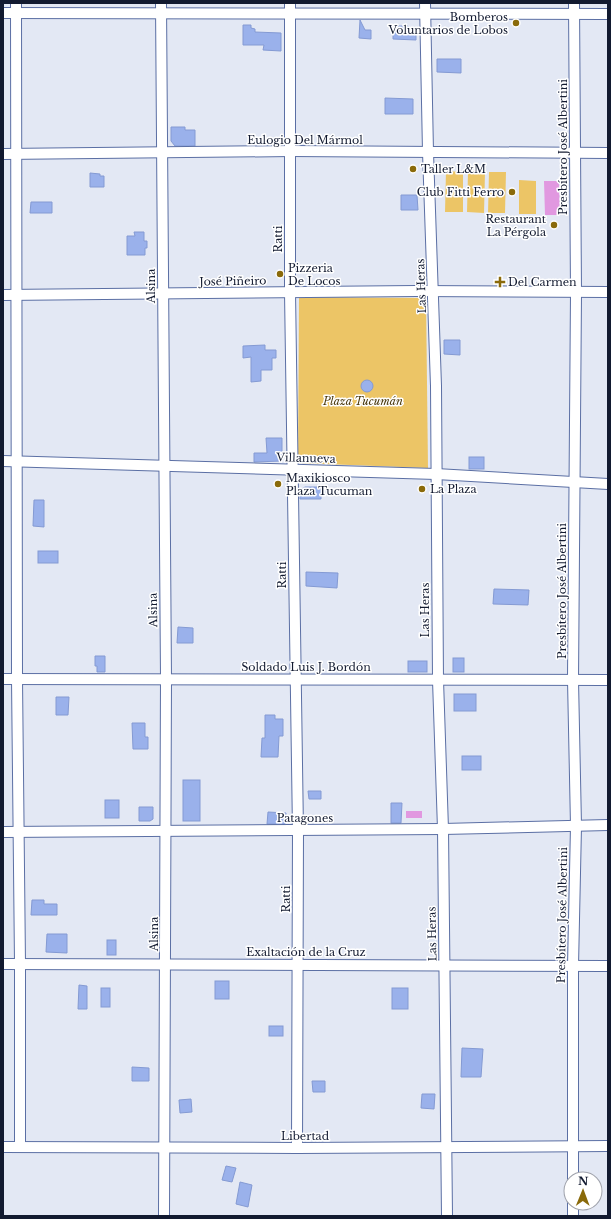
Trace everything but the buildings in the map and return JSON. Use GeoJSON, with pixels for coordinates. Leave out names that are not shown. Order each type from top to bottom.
{"type":"FeatureCollection","features":[{"type":"Feature","properties":{"kind":"street","name":"Alsina"},"geometry":{"type":"LineString","coordinates":[[161,3],[166,679],[164,1216]]}},
{"type":"Feature","properties":{"kind":"street","name":"Ratti"},"geometry":{"type":"LineString","coordinates":[[290,3],[290,292],[294,470],[295,679],[298,831],[297,1148]]}},
{"type":"Feature","properties":{"kind":"street","name":"Presbítero José Albertini"},"geometry":{"type":"LineString","coordinates":[[573,1171],[573,966],[576,826],[573,680],[576,293],[574,3]]}},
{"type":"Feature","properties":{"kind":"street"},"geometry":{"type":"LineString","coordinates":[[16,8],[17,679],[20,1147]]}},
{"type":"Feature","properties":{"kind":"street"},"geometry":{"type":"LineString","coordinates":[[3,13],[16,8],[161,14],[290,14],[426,8],[608,14]]}},
{"type":"Feature","properties":{"kind":"street","name":"Las Heras"},"geometry":{"type":"LineString","coordinates":[[426,8],[428,152],[436,386],[438,680],[443,829],[447,1216]]}},
{"type":"Feature","properties":{"kind":"street","name":"Eulogio Del Mármol"},"geometry":{"type":"LineString","coordinates":[[3,154],[291,151],[608,153]]}},
{"type":"Feature","properties":{"kind":"street","name":"José Piñeiro"},"geometry":{"type":"LineString","coordinates":[[3,295],[290,292],[608,292]]}},
{"type":"Feature","properties":{"kind":"street","name":"Villanueva"},"geometry":{"type":"LineString","coordinates":[[3,461],[436,474],[608,484]]}},
{"type":"Feature","properties":{"kind":"street","name":"Soldado Luis J. Bordón"},"geometry":{"type":"LineString","coordinates":[[3,679],[608,680]]}},
{"type":"Feature","properties":{"kind":"street","name":"Patagones"},"geometry":{"type":"LineString","coordinates":[[3,832],[165,830],[298,831],[608,825]]}},
{"type":"Feature","properties":{"kind":"street","name":"Exaltación de la Cruz"},"geometry":{"type":"LineString","coordinates":[[3,964],[166,963],[608,966]]}},
{"type":"Feature","properties":{"kind":"street","name":"Libertad"},"geometry":{"type":"LineString","coordinates":[[3,1147],[297,1148],[608,1146]]}},
{"type":"Feature","properties":{"kind":"green space"},"geometry":{"type":"Polygon","coordinates":[[[446,171],[463,172],[463,212],[445,212],[446,171]]]}},
{"type":"Feature","properties":{"kind":"green space"},"geometry":{"type":"Polygon","coordinates":[[[468,172],[485,172],[484,213],[467,212],[468,172]]]}},
{"type":"Feature","properties":{"kind":"green space"},"geometry":{"type":"Polygon","coordinates":[[[489,172],[506,172],[505,213],[488,213],[489,172]]]}},
{"type":"Feature","properties":{"kind":"green space"},"geometry":{"type":"Polygon","coordinates":[[[519,180],[536,181],[536,214],[519,214],[519,180]]]}},
{"type":"Feature","properties":{"kind":"green space","name":"Plaza Tucumán"},"geometry":{"type":"Polygon","coordinates":[[[299,297],[426,298],[428,468],[298,463],[299,297]]]}},
{"type":"Feature","properties":{"kind":"shaded area"},"geometry":{"type":"Polygon","coordinates":[[[544,181],[559,181],[560,215],[545,215],[544,181]]]}},
{"type":"Feature","properties":{"kind":"shaded area"},"geometry":{"type":"Polygon","coordinates":[[[406,811],[422,811],[422,818],[406,818],[406,811]]]}},
{"type":"Feature","properties":{"kind":"place","name":"Bomberos Voluntarios de Lobos"},"geometry":{"type":"Point","coordinates":[516,23]}},
{"type":"Feature","properties":{"kind":"place","name":"Taller L&M"},"geometry":{"type":"Point","coordinates":[413,169]}},
{"type":"Feature","properties":{"kind":"place","name":"Club Fitti Ferro"},"geometry":{"type":"Point","coordinates":[512,192]}},
{"type":"Feature","properties":{"kind":"place","name":"Restaurant La Pérgola"},"geometry":{"type":"Point","coordinates":[554,225]}},
{"type":"Feature","properties":{"kind":"place","name":"Pizzeria De Locos"},"geometry":{"type":"Point","coordinates":[280,274]}},
{"type":"Feature","properties":{"kind":"place","name":"Del Carmen"},"geometry":{"type":"Point","coordinates":[500,282]}},
{"type":"Feature","properties":{"kind":"place","name":"Maxikiosco Plaza Tucuman"},"geometry":{"type":"Point","coordinates":[278,484]}},
{"type":"Feature","properties":{"kind":"place","name":"La Plaza"},"geometry":{"type":"Point","coordinates":[422,489]}}]}
